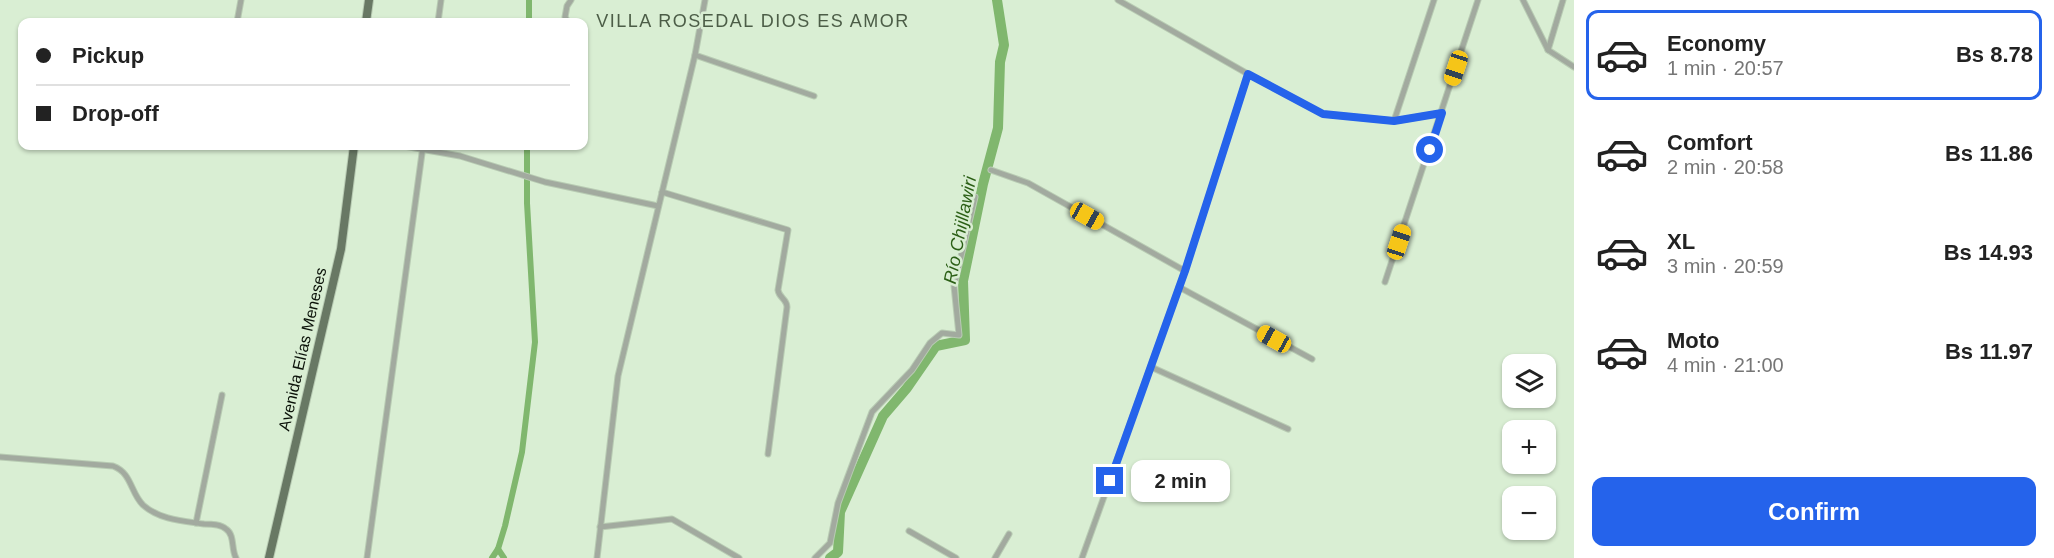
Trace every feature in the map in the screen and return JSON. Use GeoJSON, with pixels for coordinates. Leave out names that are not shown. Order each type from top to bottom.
{"type":"FeatureCollection","features":[{"type":"Feature","properties":{"kind":"main road"},"geometry":{"type":"LineString","coordinates":[[367,18],[369,0]]}},
{"type":"Feature","properties":{"kind":"main road","name":"Avenida Elías Meneses"},"geometry":{"type":"LineString","coordinates":[[269,558],[341,249],[353,150]]}},
{"type":"Feature","properties":{"kind":"street"},"geometry":{"type":"LineString","coordinates":[[238,18],[241,0]]}},
{"type":"Feature","properties":{"kind":"street"},"geometry":{"type":"LineString","coordinates":[[439,18],[441,0]]}},
{"type":"Feature","properties":{"kind":"street"},"geometry":{"type":"LineString","coordinates":[[566,18],[567,6],[571,0]]}},
{"type":"Feature","properties":{"kind":"street"},"geometry":{"type":"LineString","coordinates":[[597,558],[618,376],[695,56],[705,0]]}},
{"type":"Feature","properties":{"kind":"street"},"geometry":{"type":"LineString","coordinates":[[1118,0],[1323,114],[1394,121],[1442,113]]}},
{"type":"Feature","properties":{"kind":"street"},"geometry":{"type":"LineString","coordinates":[[1394,121],[1434,0]]}},
{"type":"Feature","properties":{"kind":"street"},"geometry":{"type":"LineString","coordinates":[[1385,282],[1478,0]]}},
{"type":"Feature","properties":{"kind":"street"},"geometry":{"type":"LineString","coordinates":[[1523,0],[1548,50],[1574,67]]}},
{"type":"Feature","properties":{"kind":"street"},"geometry":{"type":"LineString","coordinates":[[1548,50],[1563,0]]}},
{"type":"Feature","properties":{"kind":"street"},"geometry":{"type":"LineString","coordinates":[[695,56],[814,96]]}},
{"type":"Feature","properties":{"kind":"street"},"geometry":{"type":"LineString","coordinates":[[1082,558],[1185,271],[1248,74]]}},
{"type":"Feature","properties":{"kind":"street"},"geometry":{"type":"LineString","coordinates":[[367,558],[423,150]]}},
{"type":"Feature","properties":{"kind":"street"},"geometry":{"type":"LineString","coordinates":[[434,150],[532,178],[658,206]]}},
{"type":"Feature","properties":{"kind":"street"},"geometry":{"type":"LineString","coordinates":[[991,170],[1028,183],[1185,271]]}},
{"type":"Feature","properties":{"kind":"street"},"geometry":{"type":"LineString","coordinates":[[662,192],[788,230],[778,290],[778,294],[786,300],[787,307],[768,454]]}},
{"type":"Feature","properties":{"kind":"street"},"geometry":{"type":"LineString","coordinates":[[815,558],[830,543],[838,503],[873,412],[912,370],[930,343],[942,333],[959,335],[954,286],[975,197]]}},
{"type":"Feature","properties":{"kind":"street"},"geometry":{"type":"LineString","coordinates":[[1179,287],[1312,359]]}},
{"type":"Feature","properties":{"kind":"street"},"geometry":{"type":"LineString","coordinates":[[1151,367],[1288,429]]}},
{"type":"Feature","properties":{"kind":"street"},"geometry":{"type":"LineString","coordinates":[[196,523],[222,394]]}},
{"type":"Feature","properties":{"kind":"street"},"geometry":{"type":"LineString","coordinates":[[0,457],[113,466],[127,475],[142,504],[156,513],[168,518],[215,525],[227,530],[231,535],[232,552],[236,558]]}},
{"type":"Feature","properties":{"kind":"street"},"geometry":{"type":"LineString","coordinates":[[600,527],[672,519],[739,558]]}},
{"type":"Feature","properties":{"kind":"street"},"geometry":{"type":"LineString","coordinates":[[909,531],[956,558]]}},
{"type":"Feature","properties":{"kind":"street"},"geometry":{"type":"LineString","coordinates":[[996,558],[1009,534]]}},
{"type":"Feature","properties":{"kind":"waterway"},"geometry":{"type":"LineString","coordinates":[[529,0],[529,18]]}},
{"type":"Feature","properties":{"kind":"waterway","name":"Río Chijllawiri"},"geometry":{"type":"LineString","coordinates":[[830,558],[838,552],[840,512],[883,416],[907,388],[936,346],[965,340],[963,281],[983,184],[998,128],[1000,62],[1004,45],[997,0]]}},
{"type":"Feature","properties":{"kind":"waterway"},"geometry":{"type":"LineString","coordinates":[[492,558],[498,549],[505,526],[522,452],[535,342],[527,203],[527,150]]}},
{"type":"Feature","properties":{"kind":"waterway"},"geometry":{"type":"LineString","coordinates":[[498,549],[504,558]]}},
{"type":"Feature","properties":{"kind":"district","name":"VILLA ROSEDAL DIOS ES AMOR"},"geometry":{"type":"Point","coordinates":[753,21]}},
{"type":"Feature","properties":{"kind":"route"},"geometry":{"type":"LineString","coordinates":[[1110,481],[1185,271],[1248,74],[1323,114],[1394,121],[1442,113],[1430,150]]}}]}
